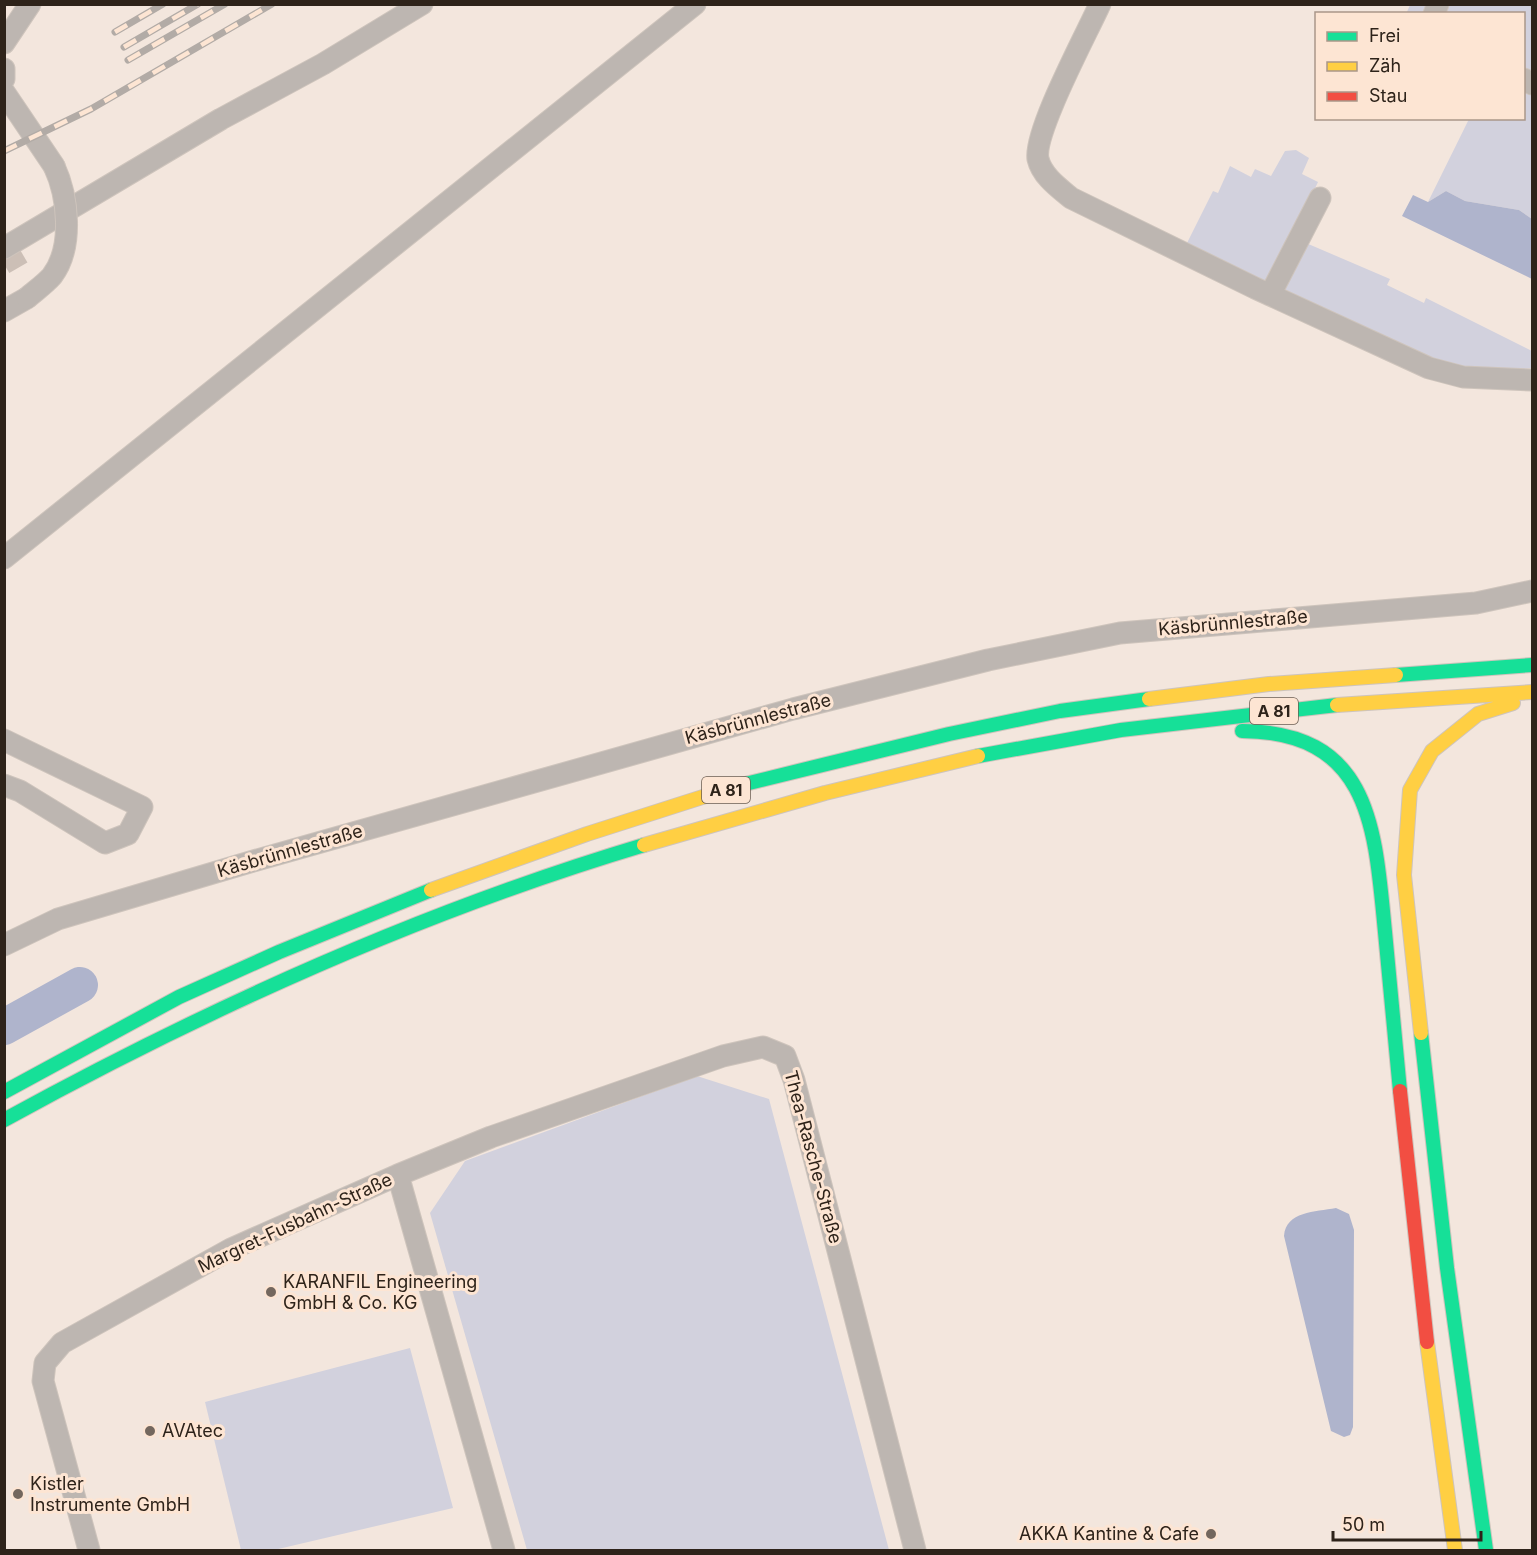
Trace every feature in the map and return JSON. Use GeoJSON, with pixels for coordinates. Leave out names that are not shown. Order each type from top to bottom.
{"type":"FeatureCollection","features":[{"type":"Feature","properties":{"kind":"highway","name":"A 81"},"geometry":{"type":"LineString","coordinates":[[4,1092],[179,997],[279,952],[426,892],[587,834],[741,785],[949,734],[1060,711],[1269,684],[1533,663]]}},
{"type":"Feature","properties":{"kind":"highway","name":"A 81"},"geometry":{"type":"LineString","coordinates":[[4,1120],[78,1077],[253,992],[352,949],[534,878],[696,827],[878,779],[1018,748],[1163,724],[1384,700],[1533,692]]}},
{"type":"Feature","properties":{"kind":"highway"},"geometry":{"type":"LineString","coordinates":[[1487,1549],[1447,1268],[1404,875],[1405,832],[1410,790],[1419,770],[1432,751],[1478,714],[1533,698]]}},
{"type":"Feature","properties":{"kind":"highway"},"geometry":{"type":"LineString","coordinates":[[1018,748],[1266,730],[1300,736],[1318,746],[1353,783],[1366,807],[1376,845],[1418,1274],[1455,1551]]}},
{"type":"Feature","properties":{"kind":"highway"},"geometry":{"type":"LineString","coordinates":[[1418,1274],[1430,1471]]}},
{"type":"Feature","properties":{"kind":"street"},"geometry":{"type":"LineString","coordinates":[[4,43],[30,4]]}},
{"type":"Feature","properties":{"kind":"street"},"geometry":{"type":"LineString","coordinates":[[4,248],[221,120],[323,64],[422,4]]}},
{"type":"Feature","properties":{"kind":"street"},"geometry":{"type":"LineString","coordinates":[[4,558],[695,4]]}},
{"type":"Feature","properties":{"kind":"street"},"geometry":{"type":"LineString","coordinates":[[1100,4],[1044,123],[1038,159],[1051,181],[1071,198],[1270,295],[1429,368],[1464,377],[1533,380]]}},
{"type":"Feature","properties":{"kind":"street"},"geometry":{"type":"LineString","coordinates":[[323,64],[332,44]]}},
{"type":"Feature","properties":{"kind":"street"},"geometry":{"type":"LineString","coordinates":[[4,69],[4,79]]}},
{"type":"Feature","properties":{"kind":"street"},"geometry":{"type":"LineString","coordinates":[[4,92],[54,166],[63,185],[65,242],[53,275],[27,298],[4,311]]}},
{"type":"Feature","properties":{"kind":"street"},"geometry":{"type":"LineString","coordinates":[[1270,295],[1320,198]]}},
{"type":"Feature","properties":{"kind":"street","name":"Käsbrünnlestraße"},"geometry":{"type":"LineString","coordinates":[[4,945],[58,919],[250,862],[793,709],[988,660],[1120,633],[1476,603],[1533,591]]}},
{"type":"Feature","properties":{"kind":"street"},"geometry":{"type":"LineString","coordinates":[[4,740],[142,807],[128,834],[105,843],[10,794]]}},
{"type":"Feature","properties":{"kind":"street","name":"Thea-Rasche-Straße"},"geometry":{"type":"LineString","coordinates":[[398,1175],[491,1137],[723,1056],[763,1047],[785,1056],[794,1080],[915,1551]]}},
{"type":"Feature","properties":{"kind":"street","name":"Margret-Fusbahn-Straße"},"geometry":{"type":"LineString","coordinates":[[89,1551],[43,1381],[45,1363],[62,1343],[231,1249],[398,1175],[504,1551]]}},
{"type":"Feature","properties":{"kind":"shaded area"},"geometry":{"type":"Polygon","coordinates":[[[1410,5],[1532,5],[1532,219],[1519,210],[1465,201],[1446,191],[1428,202],[1469,120],[1525,120],[1525,12],[1407,12],[1410,5]]]}},
{"type":"Feature","properties":{"kind":"shaded area"},"geometry":{"type":"Polygon","coordinates":[[[1296,150],[1309,158],[1302,174],[1318,182],[1292,237],[1390,279],[1387,285],[1424,303],[1426,298],[1532,351],[1532,368],[1498,372],[1446,365],[1186,245],[1213,191],[1218,193],[1230,166],[1251,177],[1255,169],[1271,176],[1285,151],[1296,150]]]}},
{"type":"Feature","properties":{"kind":"shaded area"},"geometry":{"type":"Polygon","coordinates":[[[697,1076],[769,1099],[889,1550],[527,1550],[430,1213],[465,1161],[697,1076]]]}},
{"type":"Feature","properties":{"kind":"shaded area"},"geometry":{"type":"Polygon","coordinates":[[[410,1348],[453,1508],[274,1550],[241,1550],[205,1402],[410,1348]]]}},
{"type":"Feature","properties":{"kind":"water"},"geometry":{"type":"Polygon","coordinates":[[[1446,191],[1465,201],[1519,210],[1532,219],[1532,279],[1402,216],[1413,195],[1428,202],[1446,191]]]}},
{"type":"Feature","properties":{"kind":"water"},"geometry":{"type":"Polygon","coordinates":[[[1336,1208],[1349,1214],[1354,1230],[1353,1427],[1350,1435],[1344,1437],[1331,1431],[1284,1236],[1286,1228],[1296,1217],[1336,1208]]]}},
{"type":"Feature","properties":{"kind":"waterway"},"geometry":{"type":"LineString","coordinates":[[4,1027],[80,985]]}},
{"type":"Feature","properties":{"kind":"tunnel"},"geometry":{"type":"LineString","coordinates":[[4,264],[28,250]]}},
{"type":"Feature","properties":{"kind":"railway"},"geometry":{"type":"LineString","coordinates":[[115,32],[163,4]]}},
{"type":"Feature","properties":{"kind":"railway"},"geometry":{"type":"LineString","coordinates":[[124,47],[198,4]]}},
{"type":"Feature","properties":{"kind":"railway"},"geometry":{"type":"LineString","coordinates":[[128,60],[225,4]]}},
{"type":"Feature","properties":{"kind":"railway"},"geometry":{"type":"LineString","coordinates":[[4,151],[91,109],[272,4]]}},
{"type":"Feature","properties":{"kind":"traffic: fast"},"geometry":{"type":"LineString","coordinates":[[1396,675],[1532,665]]}},
{"type":"Feature","properties":{"kind":"traffic: fast"},"geometry":{"type":"LineString","coordinates":[[737,786],[949,734],[1060,711],[1149,699]]}},
{"type":"Feature","properties":{"kind":"traffic: fast"},"geometry":{"type":"LineString","coordinates":[[978,756],[1121,730],[1337,705]]}},
{"type":"Feature","properties":{"kind":"traffic: fast"},"geometry":{"type":"LineString","coordinates":[[1242,731],[1285,736],[1318,748],[1342,768],[1358,794],[1370,824],[1377,858],[1400,1091]]}},
{"type":"Feature","properties":{"kind":"traffic: fast"},"geometry":{"type":"LineString","coordinates":[[4,1120],[159,1039],[316,966],[478,900],[644,845]]}},
{"type":"Feature","properties":{"kind":"traffic: fast"},"geometry":{"type":"LineString","coordinates":[[4,1092],[179,997],[279,952],[431,890]]}},
{"type":"Feature","properties":{"kind":"traffic: fast"},"geometry":{"type":"LineString","coordinates":[[1421,1033],[1447,1268],[1486,1550]]}},
{"type":"Feature","properties":{"kind":"traffic: slow"},"geometry":{"type":"LineString","coordinates":[[1149,699],[1269,684],[1396,675]]}},
{"type":"Feature","properties":{"kind":"traffic: slow"},"geometry":{"type":"LineString","coordinates":[[1337,705],[1532,692]]}},
{"type":"Feature","properties":{"kind":"traffic: slow"},"geometry":{"type":"LineString","coordinates":[[1421,1033],[1404,875],[1410,790],[1432,751],[1478,714],[1513,703]]}},
{"type":"Feature","properties":{"kind":"traffic: slow"},"geometry":{"type":"LineString","coordinates":[[644,845],[825,793],[978,756]]}},
{"type":"Feature","properties":{"kind":"traffic: slow"},"geometry":{"type":"LineString","coordinates":[[431,890],[587,834],[737,786]]}},
{"type":"Feature","properties":{"kind":"traffic: slow"},"geometry":{"type":"LineString","coordinates":[[1427,1342],[1455,1550]]}},
{"type":"Feature","properties":{"kind":"traffic: jam"},"geometry":{"type":"LineString","coordinates":[[1400,1091],[1427,1342]]}},
{"type":"Feature","properties":{"kind":"place","name":"KARANFIL Engineering GmbH & Co. KG"},"geometry":{"type":"Point","coordinates":[271,1292]}},
{"type":"Feature","properties":{"kind":"place","name":"AVAtec"},"geometry":{"type":"Point","coordinates":[150,1431]}},
{"type":"Feature","properties":{"kind":"place","name":"Kistler Instrumente GmbH"},"geometry":{"type":"Point","coordinates":[18,1494]}},
{"type":"Feature","properties":{"kind":"place","name":"AKKA Kantine & Cafe"},"geometry":{"type":"Point","coordinates":[1211,1534]}}]}
